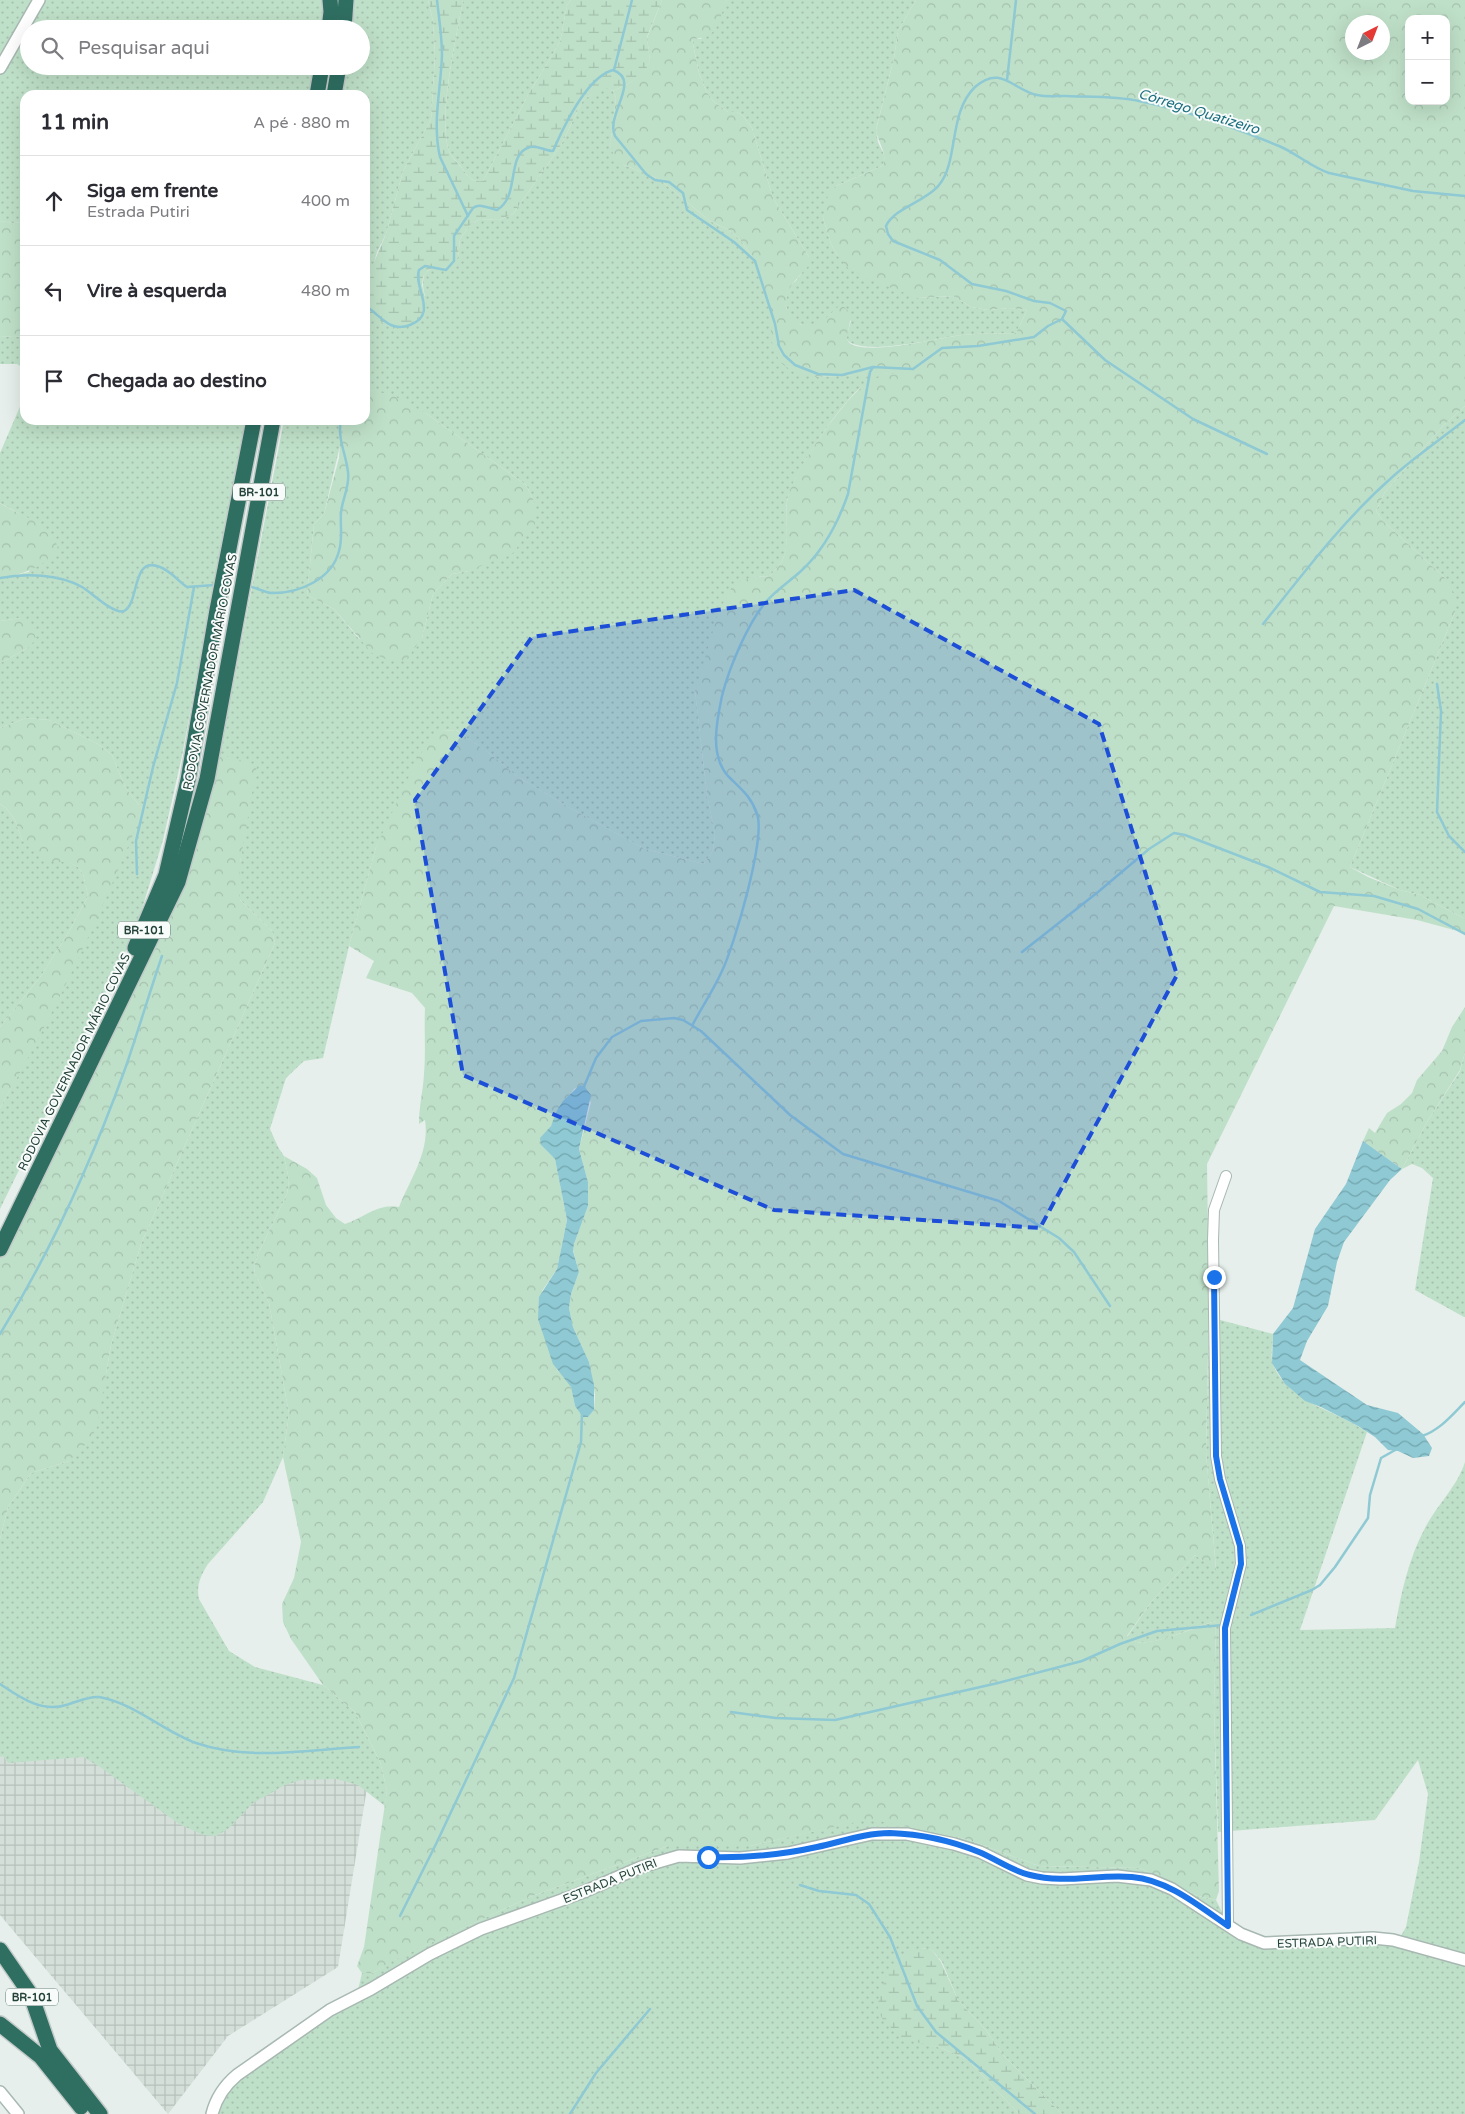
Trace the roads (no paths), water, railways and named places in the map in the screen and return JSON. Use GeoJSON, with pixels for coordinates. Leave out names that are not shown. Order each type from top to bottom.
{"type":"FeatureCollection","features":[{"type":"Feature","properties":{"kind":"highway"},"geometry":{"type":"LineString","coordinates":[[330,0],[332,12],[330,20]]}},
{"type":"Feature","properties":{"kind":"highway"},"geometry":{"type":"LineString","coordinates":[[345,20],[346,0]]}},
{"type":"Feature","properties":{"kind":"highway"},"geometry":{"type":"LineString","coordinates":[[317,90],[320,75]]}},
{"type":"Feature","properties":{"kind":"highway"},"geometry":{"type":"LineString","coordinates":[[335,90],[337,75]]}},
{"type":"Feature","properties":{"kind":"highway","name":"RODOVIA GOVERNADOR MÁRIO COVAS"},"geometry":{"type":"LineString","coordinates":[[0,1226],[133,953],[166,875],[188,780],[253,425]]}},
{"type":"Feature","properties":{"kind":"highway","name":"RODOVIA GOVERNADOR MÁRIO COVAS"},"geometry":{"type":"LineString","coordinates":[[0,1248],[178,882],[207,779],[272,425]]}},
{"type":"Feature","properties":{"kind":"highway","name":"BR-101"},"geometry":{"type":"LineString","coordinates":[[2,1957],[31,1995],[50,2050],[87,2111]]}},
{"type":"Feature","properties":{"kind":"highway","name":"BR-101"},"geometry":{"type":"LineString","coordinates":[[0,2024],[41,2057],[87,2111]]}},
{"type":"Feature","properties":{"kind":"street"},"geometry":{"type":"LineString","coordinates":[[28,20],[39,0]]}},
{"type":"Feature","properties":{"kind":"street"},"geometry":{"type":"LineString","coordinates":[[0,68],[20,33]]}},
{"type":"Feature","properties":{"kind":"street"},"geometry":{"type":"LineString","coordinates":[[1226,1176],[1214,1210],[1216,1456],[1220,1479],[1240,1546],[1241,1564],[1225,1628],[1228,1926]]}},
{"type":"Feature","properties":{"kind":"street","name":"ESTRADA PUTIRI"},"geometry":{"type":"LineString","coordinates":[[212,2114],[226,2083],[330,2010],[371,1989],[430,1954],[502,1920],[581,1893],[641,1867],[679,1856],[740,1858],[788,1853],[872,1834],[908,1834],[980,1852],[1027,1874],[1042,1878],[1125,1877],[1151,1880],[1172,1889],[1228,1926],[1264,1943],[1373,1938],[1393,1940],[1465,1960]]}},
{"type":"Feature","properties":{"kind":"street"},"geometry":{"type":"LineString","coordinates":[[0,2092],[18,2114]]}},
{"type":"Feature","properties":{"kind":"water"},"geometry":{"type":"Polygon","coordinates":[[[580,1085],[584,1086],[591,1095],[579,1149],[588,1182],[588,1206],[574,1244],[573,1251],[579,1272],[571,1294],[569,1308],[573,1327],[589,1362],[594,1385],[594,1410],[588,1417],[583,1417],[575,1406],[571,1387],[553,1364],[538,1319],[539,1297],[557,1269],[567,1220],[555,1159],[541,1145],[540,1138],[551,1126],[556,1112],[563,1101],[580,1085]]]}},
{"type":"Feature","properties":{"kind":"water"},"geometry":{"type":"Polygon","coordinates":[[[1363,1141],[1402,1169],[1390,1180],[1344,1242],[1337,1262],[1328,1306],[1307,1341],[1300,1360],[1367,1405],[1398,1413],[1423,1434],[1432,1448],[1429,1456],[1413,1458],[1398,1451],[1388,1450],[1375,1437],[1358,1426],[1305,1401],[1285,1384],[1272,1363],[1273,1334],[1293,1308],[1315,1229],[1346,1184],[1363,1141]]]}},
{"type":"Feature","properties":{"kind":"waterway"},"geometry":{"type":"LineString","coordinates":[[437,0],[442,55],[437,119],[438,144],[440,157],[468,216]]}},
{"type":"Feature","properties":{"kind":"waterway"},"geometry":{"type":"LineString","coordinates":[[614,70],[632,0]]}},
{"type":"Feature","properties":{"kind":"waterway"},"geometry":{"type":"LineString","coordinates":[[1007,80],[1016,0]]}},
{"type":"Feature","properties":{"kind":"waterway","name":"Córrego Quatizeiro"},"geometry":{"type":"LineString","coordinates":[[370,309],[392,326],[403,327],[418,320],[423,314],[424,308],[419,285],[419,270],[425,266],[446,270],[454,261],[454,236],[473,208],[481,206],[497,210],[504,204],[509,195],[515,166],[522,151],[530,147],[539,147],[553,151],[570,117],[585,93],[594,82],[613,70],[621,75],[624,82],[624,90],[613,128],[615,136],[646,174],[655,180],[669,182],[683,193],[687,210],[734,242],[755,261],[775,324],[779,346],[784,355],[795,365],[818,374],[842,375],[873,367],[913,369],[942,348],[978,346],[1034,337],[1048,326],[1062,319],[1066,311],[1050,303],[1034,301],[1006,291],[972,284],[940,260],[893,241],[888,234],[886,226],[896,214],[927,196],[939,185],[949,163],[961,110],[975,87],[992,78],[1007,80],[1040,96],[1112,97],[1174,109],[1263,139],[1329,173],[1413,191],[1465,196]]}},
{"type":"Feature","properties":{"kind":"waterway"},"geometry":{"type":"LineString","coordinates":[[1062,319],[1105,360],[1193,419],[1267,454]]}},
{"type":"Feature","properties":{"kind":"waterway"},"geometry":{"type":"LineString","coordinates":[[693,1024],[722,971],[734,939],[753,868],[759,827],[757,814],[752,802],[728,776],[718,758],[716,737],[722,696],[739,647],[758,612],[769,599],[817,554],[840,515],[848,494],[870,372],[873,367]]}},
{"type":"Feature","properties":{"kind":"waterway"},"geometry":{"type":"LineString","coordinates":[[1263,624],[1323,549],[1355,513],[1407,464],[1465,420]]}},
{"type":"Feature","properties":{"kind":"waterway","name":"Córrego Quatizeiro"},"geometry":{"type":"LineString","coordinates":[[248,586],[271,593],[294,590],[322,577],[335,561],[340,546],[341,513],[348,477],[340,425]]}},
{"type":"Feature","properties":{"kind":"waterway","name":"Córrego Quatizeiro"},"geometry":{"type":"LineString","coordinates":[[0,578],[31,575],[63,579],[82,587],[114,610],[120,611],[124,611],[129,606],[140,574],[144,568],[151,565],[164,569],[187,587],[215,585]]}},
{"type":"Feature","properties":{"kind":"waterway"},"geometry":{"type":"LineString","coordinates":[[137,874],[136,841],[153,767],[177,683],[194,587]]}},
{"type":"Feature","properties":{"kind":"waterway"},"geometry":{"type":"LineString","coordinates":[[1437,684],[1441,711],[1437,812],[1449,836],[1465,852]]}},
{"type":"Feature","properties":{"kind":"waterway"},"geometry":{"type":"LineString","coordinates":[[1022,952],[1149,849],[1174,833],[1185,835],[1268,867],[1320,892],[1374,896],[1418,909],[1465,934]]}},
{"type":"Feature","properties":{"kind":"waterway"},"geometry":{"type":"LineString","coordinates":[[0,1334],[19,1303],[53,1238],[99,1138],[125,1069],[162,956]]}},
{"type":"Feature","properties":{"kind":"waterway"},"geometry":{"type":"LineString","coordinates":[[583,1089],[596,1058],[612,1037],[641,1021],[674,1018],[683,1020],[701,1031],[790,1115],[843,1154],[999,1201],[1059,1238],[1074,1252],[1110,1306]]}},
{"type":"Feature","properties":{"kind":"waterway"},"geometry":{"type":"LineString","coordinates":[[1422,1436],[1440,1426],[1465,1402]]}},
{"type":"Feature","properties":{"kind":"waterway"},"geometry":{"type":"LineString","coordinates":[[400,1916],[514,1678],[581,1442],[582,1413]]}},
{"type":"Feature","properties":{"kind":"waterway"},"geometry":{"type":"LineString","coordinates":[[1251,1615],[1320,1585],[1335,1567],[1368,1518],[1370,1495],[1381,1458],[1397,1449]]}},
{"type":"Feature","properties":{"kind":"waterway"},"geometry":{"type":"LineString","coordinates":[[731,1712],[776,1718],[835,1720],[998,1683],[1082,1661],[1120,1644],[1157,1631],[1223,1625]]}},
{"type":"Feature","properties":{"kind":"waterway"},"geometry":{"type":"LineString","coordinates":[[0,1684],[31,1702],[48,1707],[57,1707],[95,1697],[112,1700],[184,1738],[196,1743],[236,1752],[277,1753],[359,1747]]}},
{"type":"Feature","properties":{"kind":"waterway"},"geometry":{"type":"LineString","coordinates":[[800,1885],[819,1891],[856,1895],[869,1904],[890,1937],[917,2006],[936,2032],[1035,2114]]}},
{"type":"Feature","properties":{"kind":"waterway"},"geometry":{"type":"LineString","coordinates":[[570,2114],[596,2073],[650,2009]]}}]}
